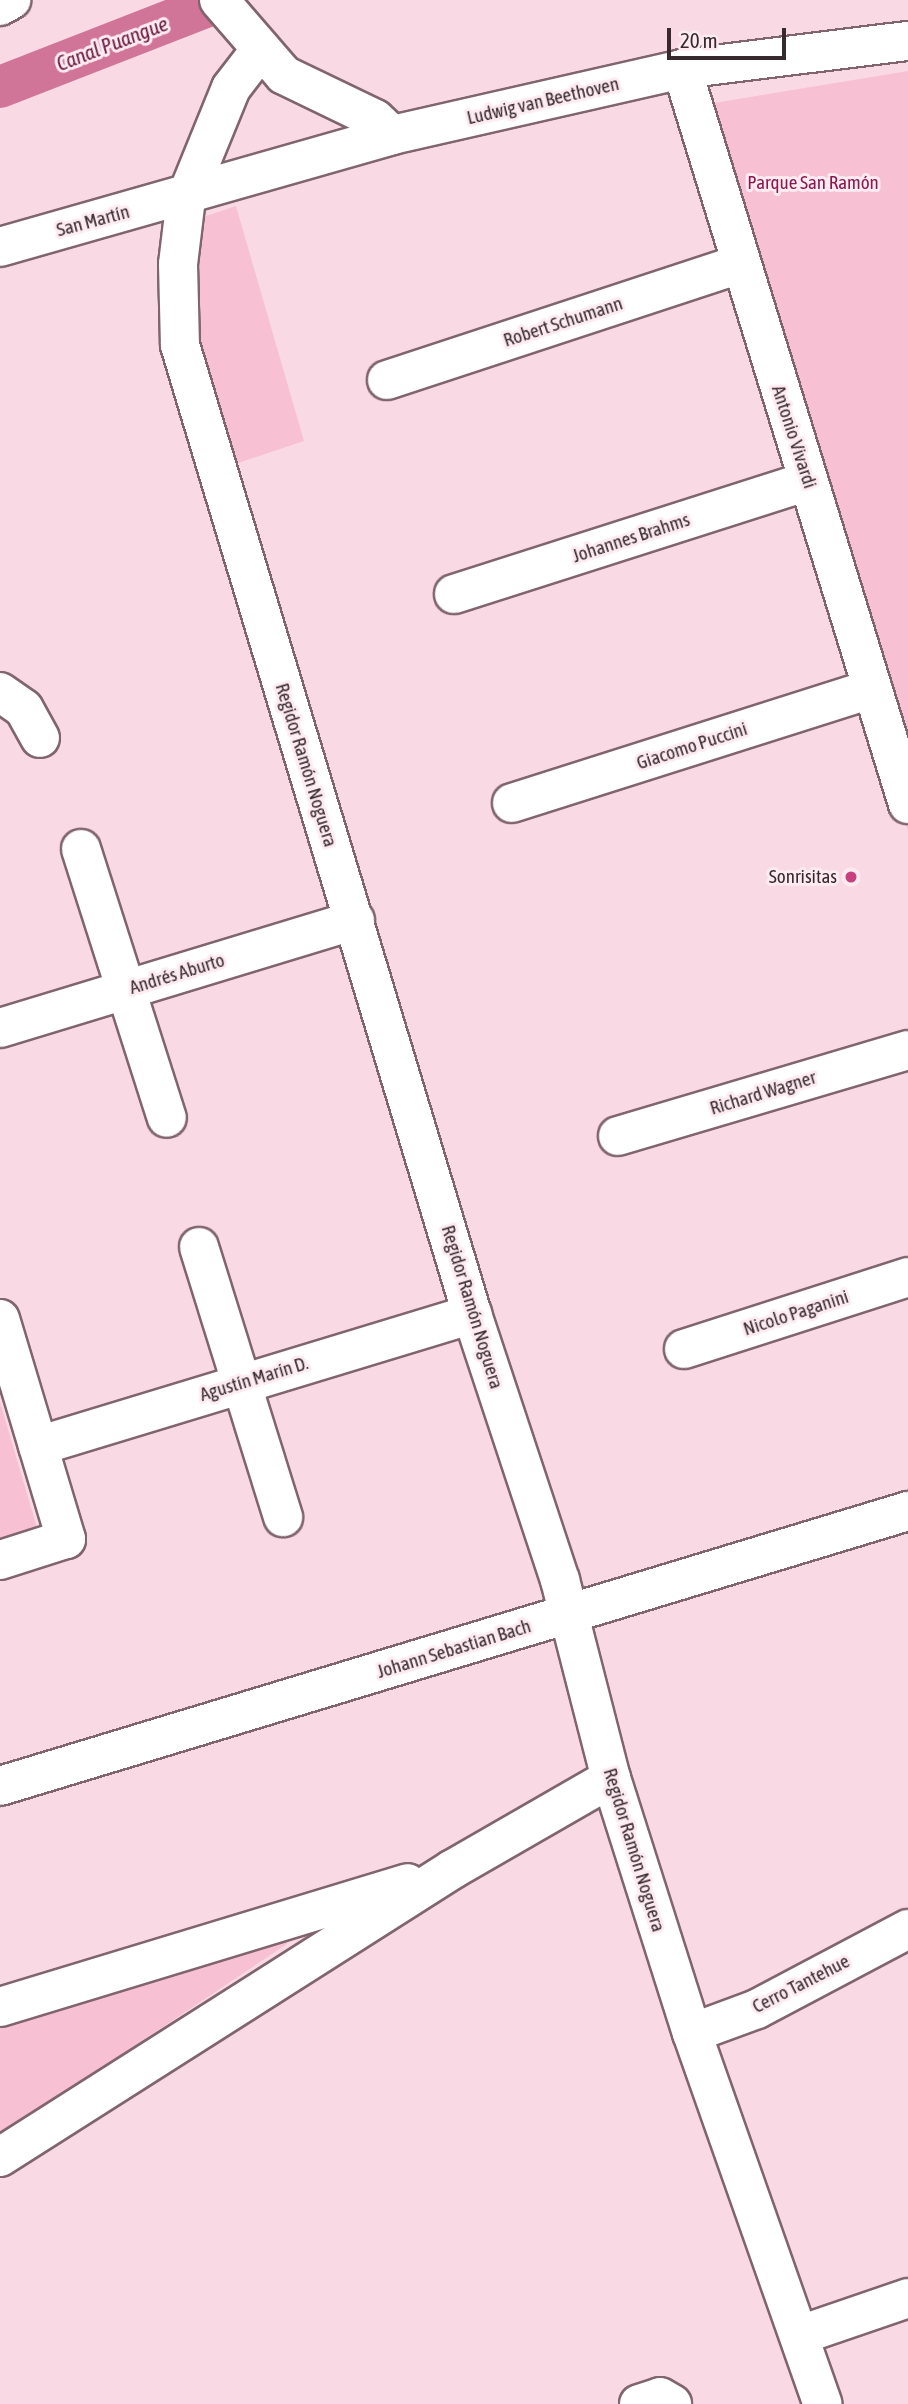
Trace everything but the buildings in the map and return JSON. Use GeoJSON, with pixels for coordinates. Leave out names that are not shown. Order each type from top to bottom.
{"type":"FeatureCollection","features":[{"type":"Feature","properties":{"kind":"street"},"geometry":{"type":"LineString","coordinates":[[0,6],[11,0]]}},
{"type":"Feature","properties":{"kind":"street"},"geometry":{"type":"LineString","coordinates":[[219,0],[284,75],[375,119],[391,135]]}},
{"type":"Feature","properties":{"kind":"street","name":"Ludwig van Beethoven"},"geometry":{"type":"LineString","coordinates":[[186,198],[391,135],[682,69],[908,41]]}},
{"type":"Feature","properties":{"kind":"street","name":"Regidor Ramón Noguera"},"geometry":{"type":"LineString","coordinates":[[261,49],[231,88],[186,198],[178,264],[180,345],[355,920],[471,1314],[570,1614],[611,1778],[691,2033],[823,2404]]}},
{"type":"Feature","properties":{"kind":"street","name":"Antonio Vivardi"},"geometry":{"type":"LineString","coordinates":[[682,69],[739,264],[908,804]]}},
{"type":"Feature","properties":{"kind":"street","name":"San Martín"},"geometry":{"type":"LineString","coordinates":[[0,247],[186,198]]}},
{"type":"Feature","properties":{"kind":"street","name":"Robert Schumann"},"geometry":{"type":"LineString","coordinates":[[387,380],[739,264]]}},
{"type":"Feature","properties":{"kind":"street","name":"Johannes Brahms"},"geometry":{"type":"LineString","coordinates":[[454,594],[808,481]]}},
{"type":"Feature","properties":{"kind":"street","name":"Giacomo Puccini"},"geometry":{"type":"LineString","coordinates":[[512,803],[872,689]]}},
{"type":"Feature","properties":{"kind":"street"},"geometry":{"type":"LineString","coordinates":[[0,692],[24,709],[40,738]]}},
{"type":"Feature","properties":{"kind":"street"},"geometry":{"type":"LineString","coordinates":[[80,849],[167,1118]]}},
{"type":"Feature","properties":{"kind":"street","name":"Andrés Aburto"},"geometry":{"type":"LineString","coordinates":[[0,1028],[355,920]]}},
{"type":"Feature","properties":{"kind":"street","name":"Richard Wagner"},"geometry":{"type":"LineString","coordinates":[[618,1136],[908,1050]]}},
{"type":"Feature","properties":{"kind":"street"},"geometry":{"type":"LineString","coordinates":[[199,1247],[284,1517]]}},
{"type":"Feature","properties":{"kind":"street","name":"Nicolo Paganini"},"geometry":{"type":"LineString","coordinates":[[684,1349],[908,1278]]}},
{"type":"Feature","properties":{"kind":"street","name":"Agustín Marín D."},"geometry":{"type":"LineString","coordinates":[[38,1446],[471,1314]]}},
{"type":"Feature","properties":{"kind":"street"},"geometry":{"type":"LineString","coordinates":[[0,1560],[66,1539],[2,1336]]}},
{"type":"Feature","properties":{"kind":"street","name":"Johann Sebastian Bach"},"geometry":{"type":"LineString","coordinates":[[0,1786],[908,1511]]}},
{"type":"Feature","properties":{"kind":"street"},"geometry":{"type":"LineString","coordinates":[[0,2157],[453,1869],[611,1778]]}},
{"type":"Feature","properties":{"kind":"street"},"geometry":{"type":"LineString","coordinates":[[0,2007],[453,1869]]}},
{"type":"Feature","properties":{"kind":"street","name":"Cerro Tantehue"},"geometry":{"type":"LineString","coordinates":[[691,2033],[757,2009],[907,1933]]}},
{"type":"Feature","properties":{"kind":"street"},"geometry":{"type":"LineString","coordinates":[[800,2335],[908,2298]]}},
{"type":"Feature","properties":{"kind":"street"},"geometry":{"type":"LineString","coordinates":[[639,2404],[660,2397],[672,2404]]}},
{"type":"Feature","properties":{"kind":"green space","name":"Parque San Ramón"},"geometry":{"type":"Polygon","coordinates":[[[908,71],[908,831],[690,107],[908,71]]]}},
{"type":"Feature","properties":{"kind":"green space"},"geometry":{"type":"Polygon","coordinates":[[[236,206],[304,441],[226,467],[198,367],[190,299],[200,218],[236,206]]]}},
{"type":"Feature","properties":{"kind":"green space"},"geometry":{"type":"Polygon","coordinates":[[[0,1402],[38,1531],[0,1542],[0,1402]]]}},
{"type":"Feature","properties":{"kind":"green space"},"geometry":{"type":"Polygon","coordinates":[[[289,1933],[287,1944],[0,2136],[0,2019],[289,1933]]]}},
{"type":"Feature","properties":{"kind":"waterway","name":"Canal Puangue"},"geometry":{"type":"LineString","coordinates":[[0,87],[223,0]]}},
{"type":"Feature","properties":{"kind":"place","name":"Sonrisitas"},"geometry":{"type":"Point","coordinates":[851,877]}}]}
